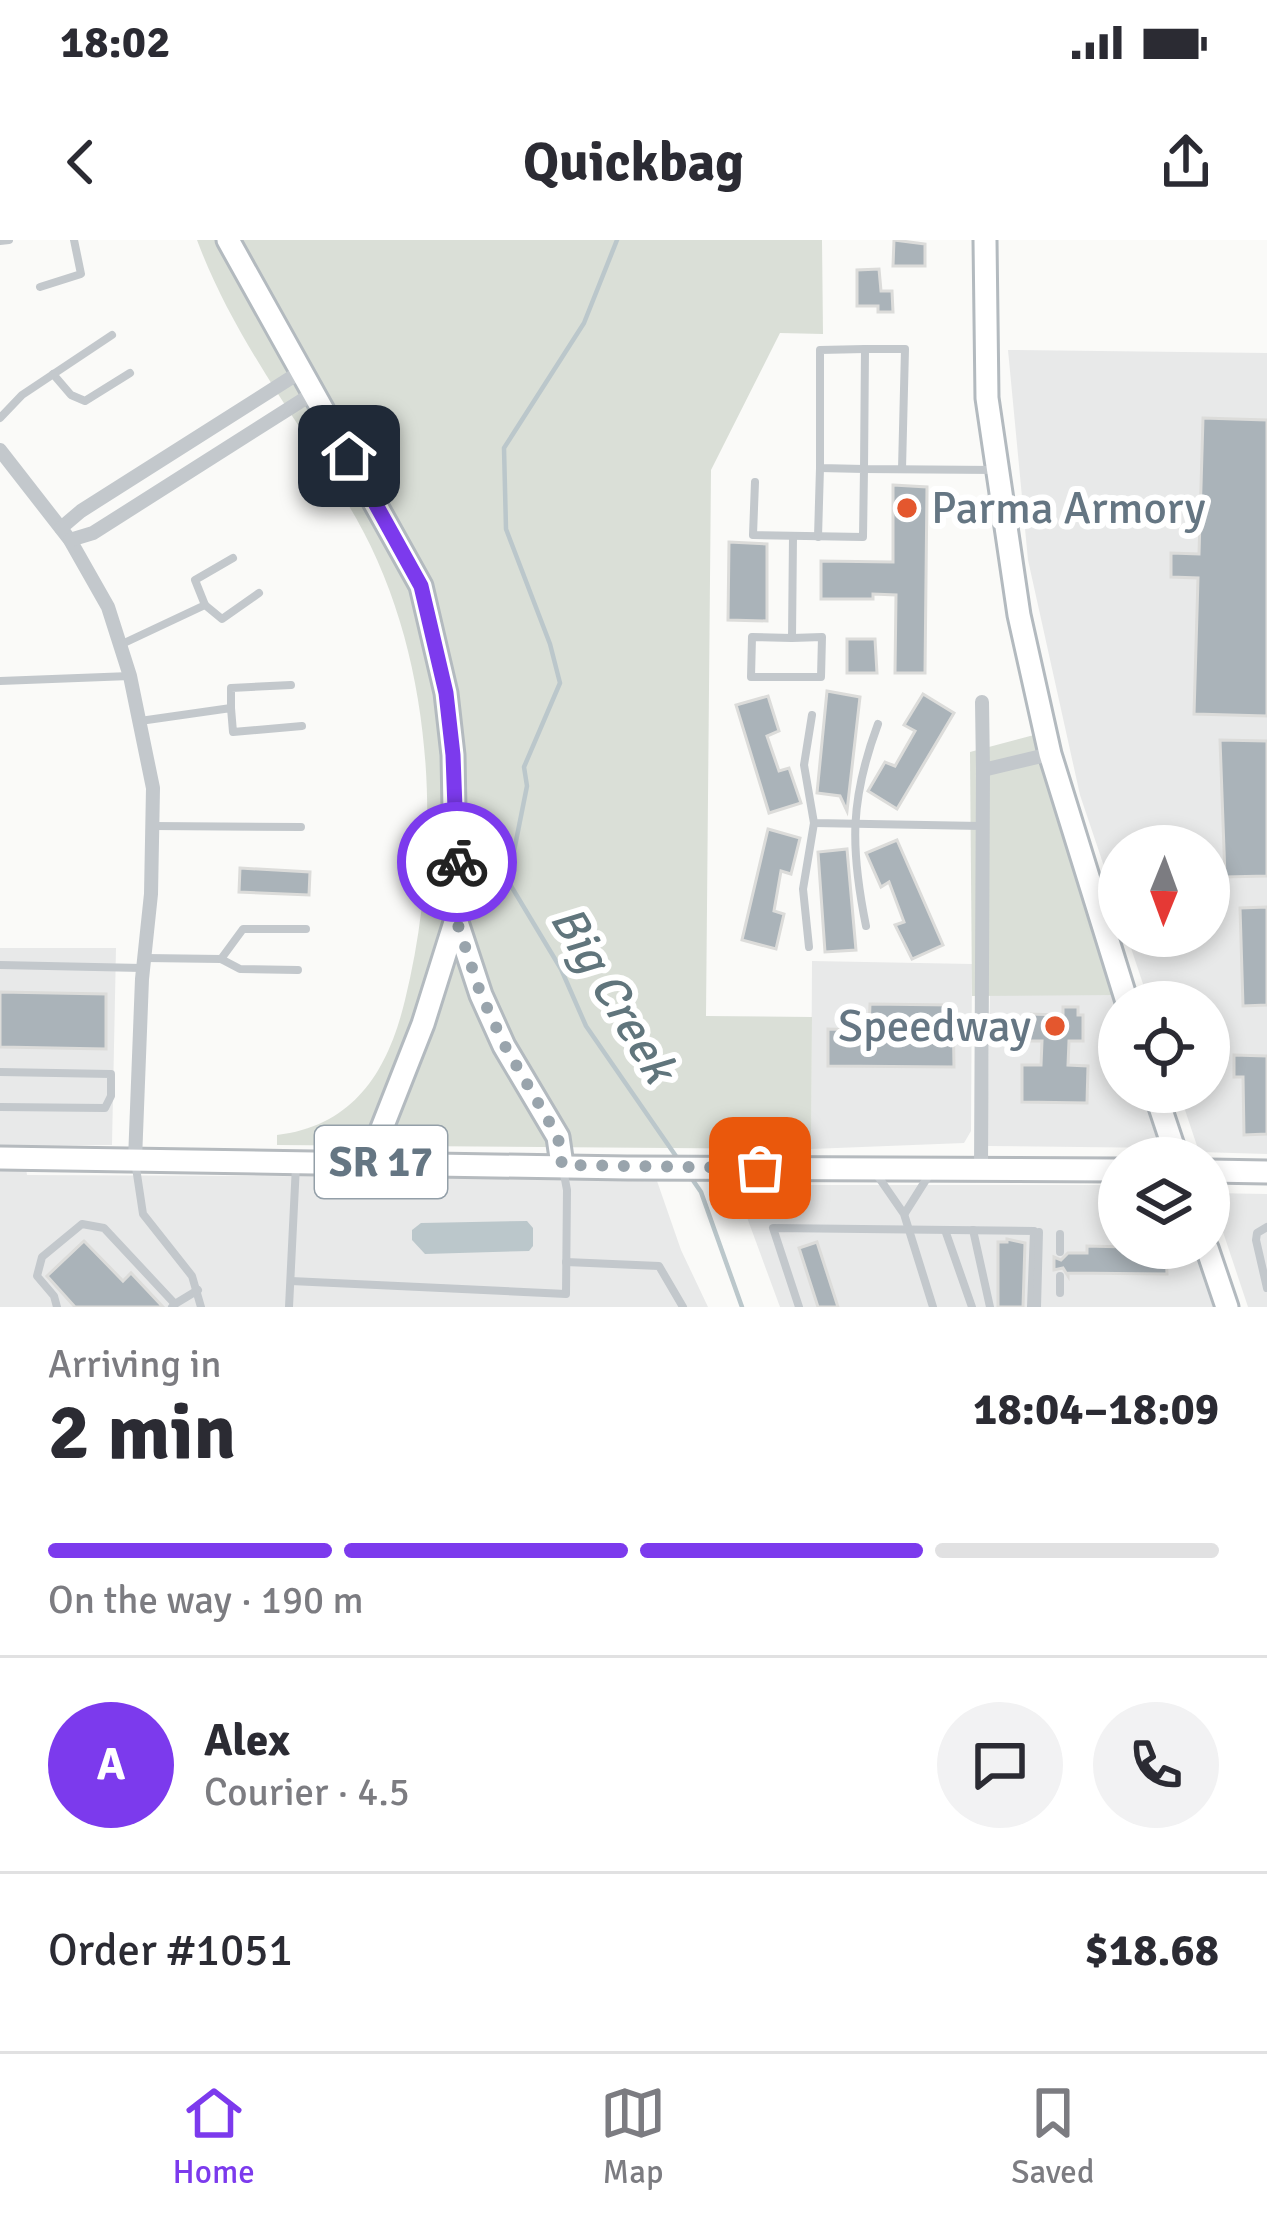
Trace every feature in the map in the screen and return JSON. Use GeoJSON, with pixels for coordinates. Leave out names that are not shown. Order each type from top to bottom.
{"type":"FeatureCollection","features":[{"type":"Feature","properties":{"kind":"main road"},"geometry":{"type":"LineString","coordinates":[[228,240],[421,586],[446,693],[453,755],[456,919],[481,995],[558,1137],[562,1165]]}},
{"type":"Feature","properties":{"kind":"main road"},"geometry":{"type":"LineString","coordinates":[[985,240],[987,398],[1019,614],[1050,754],[1120,981]]}},
{"type":"Feature","properties":{"kind":"main road"},"geometry":{"type":"LineString","coordinates":[[369,1161],[423,1024],[456,919]]}},
{"type":"Feature","properties":{"kind":"main road","name":"SR 17"},"geometry":{"type":"LineString","coordinates":[[0,1158],[1098,1170]]}},
{"type":"Feature","properties":{"kind":"main road"},"geometry":{"type":"LineString","coordinates":[[1230,1171],[1267,1172]]}},
{"type":"Feature","properties":{"kind":"main road"},"geometry":{"type":"LineString","coordinates":[[1214,1269],[1227,1307]]}},
{"type":"Feature","properties":{"kind":"street"},"geometry":{"type":"LineString","coordinates":[[66,534],[139,474],[299,371]]}},
{"type":"Feature","properties":{"kind":"street"},"geometry":{"type":"LineString","coordinates":[[66,534],[93,533],[312,394]]}},
{"type":"Feature","properties":{"kind":"street"},"geometry":{"type":"LineString","coordinates":[[212,428],[226,448]]}},
{"type":"Feature","properties":{"kind":"street"},"geometry":{"type":"LineString","coordinates":[[0,450],[66,534],[108,607],[130,676],[153,788],[135,1160]]}},
{"type":"Feature","properties":{"kind":"street"},"geometry":{"type":"LineString","coordinates":[[139,474],[153,495]]}},
{"type":"Feature","properties":{"kind":"street"},"geometry":{"type":"LineString","coordinates":[[981,1169],[982,702]]}},
{"type":"Feature","properties":{"kind":"street"},"geometry":{"type":"LineString","coordinates":[[983,770],[1050,754]]}},
{"type":"Feature","properties":{"kind":"lane"},"geometry":{"type":"LineString","coordinates":[[40,287],[81,274],[74,240]]}},
{"type":"Feature","properties":{"kind":"lane"},"geometry":{"type":"LineString","coordinates":[[0,418],[22,395],[112,334]]}},
{"type":"Feature","properties":{"kind":"lane"},"geometry":{"type":"LineString","coordinates":[[755,482],[752,535],[863,537],[865,349]]}},
{"type":"Feature","properties":{"kind":"lane"},"geometry":{"type":"LineString","coordinates":[[818,537],[820,350],[904,349],[902,469]]}},
{"type":"Feature","properties":{"kind":"lane"},"geometry":{"type":"LineString","coordinates":[[53,374],[71,394],[85,401],[130,373]]}},
{"type":"Feature","properties":{"kind":"lane"},"geometry":{"type":"LineString","coordinates":[[820,468],[997,470]]}},
{"type":"Feature","properties":{"kind":"lane"},"geometry":{"type":"LineString","coordinates":[[793,536],[793,638]]}},
{"type":"Feature","properties":{"kind":"lane"},"geometry":{"type":"LineString","coordinates":[[233,558],[195,580],[205,605],[222,619],[259,593]]}},
{"type":"Feature","properties":{"kind":"lane"},"geometry":{"type":"LineString","coordinates":[[120,644],[205,605]]}},
{"type":"Feature","properties":{"kind":"lane"},"geometry":{"type":"LineString","coordinates":[[822,637],[821,677],[751,677],[752,638],[793,638],[822,637]]}},
{"type":"Feature","properties":{"kind":"lane"},"geometry":{"type":"LineString","coordinates":[[0,681],[130,676]]}},
{"type":"Feature","properties":{"kind":"lane"},"geometry":{"type":"LineString","coordinates":[[291,685],[231,688],[233,732],[302,726]]}},
{"type":"Feature","properties":{"kind":"lane"},"geometry":{"type":"LineString","coordinates":[[140,721],[231,707]]}},
{"type":"Feature","properties":{"kind":"lane"},"geometry":{"type":"LineString","coordinates":[[809,947],[803,889],[814,823],[803,765],[812,715]]}},
{"type":"Feature","properties":{"kind":"lane"},"geometry":{"type":"LineString","coordinates":[[866,926],[856,877],[855,824],[860,775],[878,724]]}},
{"type":"Feature","properties":{"kind":"lane"},"geometry":{"type":"LineString","coordinates":[[814,823],[983,826]]}},
{"type":"Feature","properties":{"kind":"lane"},"geometry":{"type":"LineString","coordinates":[[152,826],[301,827]]}},
{"type":"Feature","properties":{"kind":"lane"},"geometry":{"type":"LineString","coordinates":[[221,958],[243,929],[306,929]]}},
{"type":"Feature","properties":{"kind":"lane"},"geometry":{"type":"LineString","coordinates":[[0,965],[221,958],[240,969],[298,970]]}},
{"type":"Feature","properties":{"kind":"lane"},"geometry":{"type":"LineString","coordinates":[[0,1072],[138,1075]]}},
{"type":"Feature","properties":{"kind":"lane"},"geometry":{"type":"LineString","coordinates":[[0,1108],[105,1108],[111,1096],[111,1074]]}},
{"type":"Feature","properties":{"kind":"lane"},"geometry":{"type":"LineString","coordinates":[[135,1160],[143,1214],[192,1276],[201,1307]]}},
{"type":"Feature","properties":{"kind":"lane"},"geometry":{"type":"LineString","coordinates":[[289,1307],[296,1160]]}},
{"type":"Feature","properties":{"kind":"lane"},"geometry":{"type":"LineString","coordinates":[[291,1281],[566,1294],[567,1190],[562,1165]]}},
{"type":"Feature","properties":{"kind":"lane"},"geometry":{"type":"LineString","coordinates":[[873,1168],[904,1214],[934,1307]]}},
{"type":"Feature","properties":{"kind":"lane"},"geometry":{"type":"LineString","coordinates":[[904,1214],[933,1169]]}},
{"type":"Feature","properties":{"kind":"lane"},"geometry":{"type":"LineString","coordinates":[[57,1307],[37,1276],[42,1258],[82,1224],[104,1228],[174,1306],[199,1291]]}},
{"type":"Feature","properties":{"kind":"lane"},"geometry":{"type":"LineString","coordinates":[[1267,1227],[1257,1233],[1256,1240],[1267,1288]]}},
{"type":"Feature","properties":{"kind":"lane"},"geometry":{"type":"LineString","coordinates":[[799,1307],[773,1228],[1036,1232],[1034,1307]]}},
{"type":"Feature","properties":{"kind":"lane"},"geometry":{"type":"LineString","coordinates":[[945,1230],[972,1307]]}},
{"type":"Feature","properties":{"kind":"lane"},"geometry":{"type":"LineString","coordinates":[[973,1230],[990,1307]]}},
{"type":"Feature","properties":{"kind":"lane"},"geometry":{"type":"LineString","coordinates":[[1060,1234],[1060,1252]]}},
{"type":"Feature","properties":{"kind":"lane"},"geometry":{"type":"LineString","coordinates":[[566,1262],[659,1266],[683,1307]]}},
{"type":"Feature","properties":{"kind":"lane"},"geometry":{"type":"LineString","coordinates":[[1060,1276],[1060,1293]]}},
{"type":"Feature","properties":{"kind":"shaded area"},"geometry":{"type":"Polygon","coordinates":[[[197,240],[822,240],[823,334],[780,333],[711,470],[706,1016],[812,1017],[811,1149],[277,1145],[277,1135],[304,1130],[347,1107],[364,1091],[389,1050],[405,1000],[425,879],[425,754],[403,631],[383,573],[356,518],[230,313],[197,240]]]}},
{"type":"Feature","properties":{"kind":"shaded area"},"geometry":{"type":"Polygon","coordinates":[[[1008,350],[1267,353],[1267,1154],[1230,1153],[1230,1137],[1194,1137],[1186,1113],[1230,1113],[1230,981],[1142,981],[1134,957],[1230,957],[1230,825],[1098,825],[1098,849],[1080,795],[1028,560],[1008,350]]]}},
{"type":"Feature","properties":{"kind":"shaded area"},"geometry":{"type":"Polygon","coordinates":[[[1034,735],[1098,935],[1098,957],[1105,957],[1113,981],[1098,981],[1098,995],[972,996],[970,752],[1034,735]]]}},
{"type":"Feature","properties":{"kind":"shaded area"},"geometry":{"type":"Polygon","coordinates":[[[0,948],[116,948],[112,1145],[0,1146],[0,948]]]}},
{"type":"Feature","properties":{"kind":"shaded area"},"geometry":{"type":"Polygon","coordinates":[[[812,961],[972,964],[971,1131],[964,1143],[811,1149],[812,961]]]}},
{"type":"Feature","properties":{"kind":"shaded area"},"geometry":{"type":"Polygon","coordinates":[[[990,995],[1098,995],[1098,1113],[1154,1113],[1161,1137],[1098,1137],[1098,1147],[987,1146],[990,995]]]}},
{"type":"Feature","properties":{"kind":"shaded area"},"geometry":{"type":"Polygon","coordinates":[[[0,1167],[26,1168],[27,1175],[656,1178],[681,1250],[708,1307],[0,1307],[0,1167]]]}},
{"type":"Feature","properties":{"kind":"shaded area"},"geometry":{"type":"Polygon","coordinates":[[[735,1185],[1098,1185],[1098,1269],[1201,1269],[1213,1307],[780,1307],[735,1185]]]}},
{"type":"Feature","properties":{"kind":"shaded area"},"geometry":{"type":"Polygon","coordinates":[[[1230,1193],[1267,1194],[1267,1307],[1248,1307],[1230,1253],[1230,1193]]]}},
{"type":"Feature","properties":{"kind":"shaded area"},"geometry":{"type":"Polygon","coordinates":[[[527,1221],[533,1228],[529,1251],[425,1254],[412,1240],[412,1230],[421,1223],[527,1221]]]}},
{"type":"Feature","properties":{"kind":"building"},"geometry":{"type":"Polygon","coordinates":[[[894,240],[925,244],[925,266],[893,266],[894,240]]]}},
{"type":"Feature","properties":{"kind":"building"},"geometry":{"type":"Polygon","coordinates":[[[879,269],[881,291],[892,291],[893,312],[857,306],[857,270],[879,269]]]}},
{"type":"Feature","properties":{"kind":"building"},"geometry":{"type":"Polygon","coordinates":[[[1203,418],[1267,420],[1267,716],[1194,714],[1198,578],[1171,577],[1171,553],[1199,554],[1203,418]]]}},
{"type":"Feature","properties":{"kind":"building"},"geometry":{"type":"Polygon","coordinates":[[[893,485],[927,487],[925,673],[895,673],[896,595],[821,599],[821,561],[893,562],[893,485]]]}},
{"type":"Feature","properties":{"kind":"building"},"geometry":{"type":"Polygon","coordinates":[[[729,542],[767,544],[767,621],[728,620],[729,542]]]}},
{"type":"Feature","properties":{"kind":"building"},"geometry":{"type":"Polygon","coordinates":[[[847,639],[875,639],[877,673],[847,673],[847,639]]]}},
{"type":"Feature","properties":{"kind":"building"},"geometry":{"type":"Polygon","coordinates":[[[827,691],[860,697],[847,811],[840,796],[817,793],[827,691]]]}},
{"type":"Feature","properties":{"kind":"building"},"geometry":{"type":"Polygon","coordinates":[[[923,694],[954,713],[897,809],[868,791],[885,762],[895,766],[915,731],[904,725],[923,694]]]}},
{"type":"Feature","properties":{"kind":"building"},"geometry":{"type":"Polygon","coordinates":[[[768,696],[779,731],[767,736],[779,771],[789,768],[801,803],[769,813],[736,705],[768,696]]]}},
{"type":"Feature","properties":{"kind":"building"},"geometry":{"type":"Polygon","coordinates":[[[1220,740],[1267,741],[1267,876],[1230,877],[1230,825],[1223,825],[1220,740]]]}},
{"type":"Feature","properties":{"kind":"building"},"geometry":{"type":"Polygon","coordinates":[[[768,829],[800,838],[791,874],[781,871],[774,911],[784,914],[776,949],[742,940],[768,829]]]}},
{"type":"Feature","properties":{"kind":"building"},"geometry":{"type":"Polygon","coordinates":[[[897,840],[943,945],[912,959],[895,925],[904,922],[889,882],[881,887],[866,853],[897,840]]]}},
{"type":"Feature","properties":{"kind":"building"},"geometry":{"type":"Polygon","coordinates":[[[847,849],[856,950],[825,952],[818,852],[847,849]]]}},
{"type":"Feature","properties":{"kind":"building"},"geometry":{"type":"Polygon","coordinates":[[[240,868],[310,872],[309,895],[239,892],[240,868]]]}},
{"type":"Feature","properties":{"kind":"building"},"geometry":{"type":"Polygon","coordinates":[[[1267,907],[1267,1005],[1243,1006],[1240,908],[1267,907]]]}},
{"type":"Feature","properties":{"kind":"building"},"geometry":{"type":"Polygon","coordinates":[[[0,992],[106,994],[106,1049],[0,1047],[0,992]]]}},
{"type":"Feature","properties":{"kind":"building"},"geometry":{"type":"Polygon","coordinates":[[[870,1004],[953,1005],[954,1067],[828,1066],[828,1029],[869,1030],[870,1004]]]}},
{"type":"Feature","properties":{"kind":"building"},"geometry":{"type":"Polygon","coordinates":[[[1063,1007],[1078,1007],[1078,1015],[1083,1015],[1083,1041],[1069,1041],[1068,1065],[1088,1066],[1087,1103],[1022,1102],[1022,1065],[1041,1065],[1042,1041],[1027,1041],[1027,1014],[1063,1015],[1063,1007]]]}},
{"type":"Feature","properties":{"kind":"building"},"geometry":{"type":"Polygon","coordinates":[[[1234,1055],[1267,1056],[1267,1134],[1244,1135],[1243,1077],[1234,1077],[1234,1055]]]}},
{"type":"Feature","properties":{"kind":"building"},"geometry":{"type":"Polygon","coordinates":[[[84,1241],[123,1281],[131,1273],[163,1307],[75,1307],[47,1276],[84,1241]]]}},
{"type":"Feature","properties":{"kind":"building"},"geometry":{"type":"Polygon","coordinates":[[[817,1242],[838,1307],[818,1307],[799,1248],[817,1242]]]}},
{"type":"Feature","properties":{"kind":"building"},"geometry":{"type":"Polygon","coordinates":[[[998,1242],[1025,1243],[1023,1307],[998,1307],[998,1242]]]}},
{"type":"Feature","properties":{"kind":"building"},"geometry":{"type":"Polygon","coordinates":[[[1087,1246],[1098,1246],[1098,1269],[1167,1269],[1167,1274],[1068,1276],[1063,1268],[1054,1270],[1054,1257],[1061,1260],[1068,1253],[1087,1253],[1087,1246]]]}},
{"type":"Feature","properties":{"kind":"waterway","name":"Big Creek"},"geometry":{"type":"LineString","coordinates":[[617,240],[584,323],[504,448],[506,529],[560,683],[524,767],[527,786],[508,881],[561,969],[586,1026],[680,1162]]}},
{"type":"Feature","properties":{"kind":"waterway","name":"Big Creek"},"geometry":{"type":"LineString","coordinates":[[690,1176],[701,1192],[742,1307]]}},
{"type":"Feature","properties":{"kind":"way so far"},"geometry":{"type":"LineString","coordinates":[[457,862],[456,919],[481,995],[558,1137],[562,1165],[760,1168]]}},
{"type":"Feature","properties":{"kind":"place","name":"Parma Armory"},"geometry":{"type":"Point","coordinates":[907,508]}},
{"type":"Feature","properties":{"kind":"place","name":"Speedway"},"geometry":{"type":"Point","coordinates":[1055,1026]}},
{"type":"Feature","properties":{"kind":"route"},"geometry":{"type":"LineString","coordinates":[[349,456],[421,586],[446,693],[457,862]]}}]}
